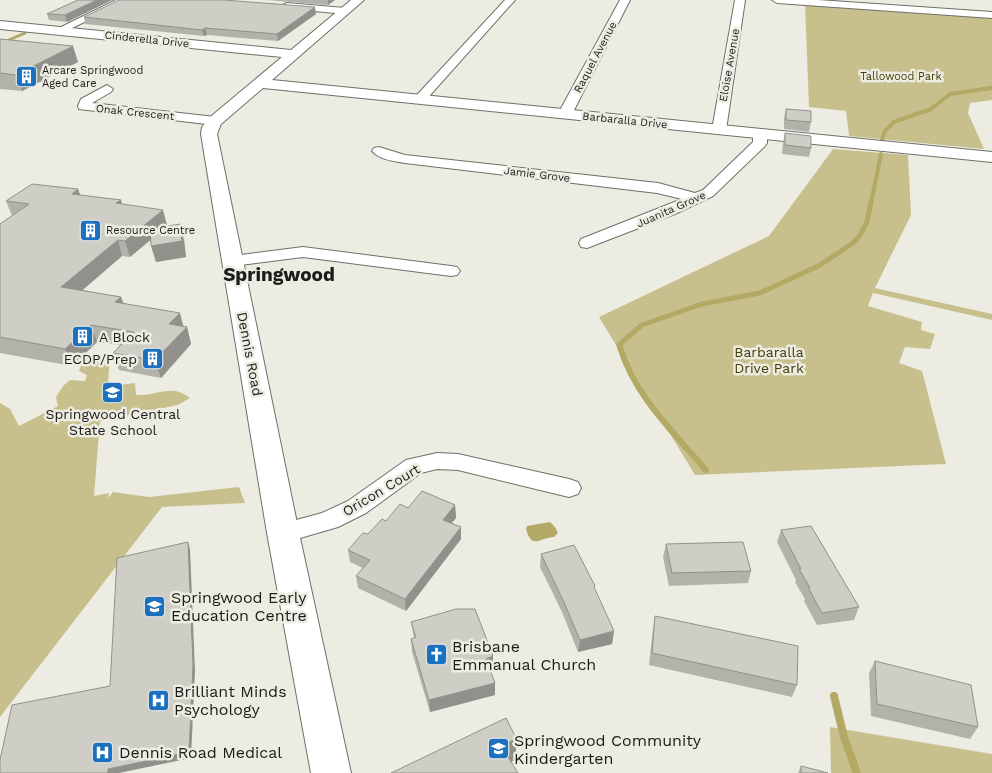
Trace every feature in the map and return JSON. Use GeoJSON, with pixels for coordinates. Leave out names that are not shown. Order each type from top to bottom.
{"type":"FeatureCollection","features":[{"type":"Feature","properties":{"kind":"street"},"geometry":{"type":"LineString","coordinates":[[58,31],[124,0]]}},
{"type":"Feature","properties":{"kind":"street"},"geometry":{"type":"LineString","coordinates":[[215,121],[358,0]]}},
{"type":"Feature","properties":{"kind":"street"},"geometry":{"type":"LineString","coordinates":[[420,99],[510,0]]}},
{"type":"Feature","properties":{"kind":"street","name":"Raquel Avenue"},"geometry":{"type":"LineString","coordinates":[[565,114],[625,0]]}},
{"type":"Feature","properties":{"kind":"street","name":"Eloise Avenue"},"geometry":{"type":"LineString","coordinates":[[718,130],[740,0]]}},
{"type":"Feature","properties":{"kind":"street"},"geometry":{"type":"LineString","coordinates":[[777,0],[847,2],[992,15]]}},
{"type":"Feature","properties":{"kind":"street"},"geometry":{"type":"LineString","coordinates":[[964,0],[971,14]]}},
{"type":"Feature","properties":{"kind":"street"},"geometry":{"type":"LineString","coordinates":[[274,5],[345,11]]}},
{"type":"Feature","properties":{"kind":"street","name":"Cinderella Drive"},"geometry":{"type":"LineString","coordinates":[[0,25],[293,54]]}},
{"type":"Feature","properties":{"kind":"street","name":"Barbaralla Drive"},"geometry":{"type":"LineString","coordinates":[[258,84],[420,99],[991,159]]}},
{"type":"Feature","properties":{"kind":"street","name":"Onak Crescent"},"geometry":{"type":"LineString","coordinates":[[107,89],[85,102],[84,106],[215,121]]}},
{"type":"Feature","properties":{"kind":"street","name":"Dennis Road"},"geometry":{"type":"LineString","coordinates":[[215,121],[210,127],[209,134],[283,533],[331,773]]}},
{"type":"Feature","properties":{"kind":"street","name":"Juanita Grove"},"geometry":{"type":"LineString","coordinates":[[587,243],[708,193],[760,143],[760,134]]}},
{"type":"Feature","properties":{"kind":"street","name":"Jamie Grove"},"geometry":{"type":"LineString","coordinates":[[379,151],[393,157],[405,159],[658,188],[696,198]]}},
{"type":"Feature","properties":{"kind":"street"},"geometry":{"type":"LineString","coordinates":[[233,261],[303,252],[450,272]]}},
{"type":"Feature","properties":{"kind":"street","name":"Oricon Court"},"geometry":{"type":"LineString","coordinates":[[283,533],[329,520],[357,507],[414,466],[437,461],[458,462],[569,488]]}},
{"type":"Feature","properties":{"kind":"green space","name":"Tallowood Park"},"geometry":{"type":"Polygon","coordinates":[[[805,5],[992,18],[992,100],[970,103],[968,113],[984,149],[849,136],[846,111],[809,107],[805,5]]]}},
{"type":"Feature","properties":{"kind":"green space","name":"Barbaralla Drive Park"},"geometry":{"type":"Polygon","coordinates":[[[833,149],[908,155],[911,215],[875,288],[992,314],[992,320],[873,293],[868,306],[922,322],[921,330],[935,334],[930,349],[905,347],[899,363],[922,371],[946,464],[695,475],[599,317],[769,236],[833,149]]]}},
{"type":"Feature","properties":{"kind":"green space"},"geometry":{"type":"Polygon","coordinates":[[[95,354],[110,358],[108,382],[120,385],[135,383],[136,395],[176,391],[190,398],[178,405],[100,421],[94,496],[109,493],[108,498],[113,492],[149,497],[239,487],[245,503],[162,507],[0,717],[0,403],[10,409],[19,426],[58,406],[56,397],[63,386],[70,380],[85,381],[87,375],[79,371],[83,361],[95,354]]]}},
{"type":"Feature","properties":{"kind":"green space"},"geometry":{"type":"Polygon","coordinates":[[[830,727],[992,754],[992,773],[831,773],[830,727]]]}},
{"type":"Feature","properties":{"kind":"shaded area"},"geometry":{"type":"Polygon","coordinates":[[[550,522],[558,533],[554,537],[534,541],[528,535],[527,526],[550,522]]]}},
{"type":"Feature","properties":{"kind":"building"},"geometry":{"type":"Polygon","coordinates":[[[78,0],[97,0],[65,15],[47,14],[78,0]]]}},
{"type":"Feature","properties":{"kind":"building"},"geometry":{"type":"Polygon","coordinates":[[[119,0],[224,0],[315,7],[277,34],[205,28],[202,30],[84,17],[119,0]]]}},
{"type":"Feature","properties":{"kind":"building"},"geometry":{"type":"Polygon","coordinates":[[[0,39],[73,46],[16,75],[0,73],[0,39]]]}},
{"type":"Feature","properties":{"kind":"building"},"geometry":{"type":"Polygon","coordinates":[[[786,109],[811,111],[811,122],[786,120],[786,109]]]}},
{"type":"Feature","properties":{"kind":"building"},"geometry":{"type":"Polygon","coordinates":[[[785,133],[811,136],[811,148],[785,145],[785,133]]]}},
{"type":"Feature","properties":{"kind":"building"},"geometry":{"type":"Polygon","coordinates":[[[32,184],[78,189],[72,194],[121,200],[116,203],[163,210],[125,241],[118,240],[61,287],[121,297],[115,302],[180,313],[169,324],[187,327],[155,360],[113,353],[134,332],[91,325],[65,349],[0,337],[0,224],[29,204],[6,201],[32,184]]]}},
{"type":"Feature","properties":{"kind":"building"},"geometry":{"type":"Polygon","coordinates":[[[180,224],[182,241],[151,246],[150,229],[180,224]]]}},
{"type":"Feature","properties":{"kind":"building"},"geometry":{"type":"Polygon","coordinates":[[[422,491],[455,505],[443,520],[461,527],[405,599],[356,576],[370,560],[348,550],[363,533],[368,534],[382,519],[386,521],[400,504],[408,508],[422,491]]]}},
{"type":"Feature","properties":{"kind":"building"},"geometry":{"type":"Polygon","coordinates":[[[811,526],[859,607],[822,613],[781,530],[811,526]]]}},
{"type":"Feature","properties":{"kind":"building"},"geometry":{"type":"Polygon","coordinates":[[[188,542],[193,665],[189,752],[108,769],[108,773],[0,773],[0,760],[12,705],[110,686],[117,558],[188,542]]]}},
{"type":"Feature","properties":{"kind":"building"},"geometry":{"type":"Polygon","coordinates":[[[743,542],[751,571],[672,573],[666,544],[743,542]]]}},
{"type":"Feature","properties":{"kind":"building"},"geometry":{"type":"Polygon","coordinates":[[[574,545],[595,586],[614,631],[580,640],[541,554],[574,545]]]}},
{"type":"Feature","properties":{"kind":"building"},"geometry":{"type":"Polygon","coordinates":[[[456,609],[475,609],[493,656],[486,659],[495,683],[429,700],[411,639],[416,637],[411,622],[456,609]]]}},
{"type":"Feature","properties":{"kind":"building"},"geometry":{"type":"Polygon","coordinates":[[[655,616],[798,646],[797,685],[652,653],[655,616]]]}},
{"type":"Feature","properties":{"kind":"building"},"geometry":{"type":"Polygon","coordinates":[[[875,661],[971,685],[978,727],[877,704],[875,661]]]}},
{"type":"Feature","properties":{"kind":"building"},"geometry":{"type":"Polygon","coordinates":[[[506,718],[516,738],[502,747],[518,773],[391,773],[506,718]]]}},
{"type":"Feature","properties":{"kind":"building"},"geometry":{"type":"Polygon","coordinates":[[[801,766],[828,773],[801,773],[801,766]]]}},
{"type":"Feature","properties":{"kind":"waterway"},"geometry":{"type":"LineString","coordinates":[[0,44],[25,33]]}},
{"type":"Feature","properties":{"kind":"waterway"},"geometry":{"type":"LineString","coordinates":[[882,140],[885,131],[894,122],[931,109],[950,94],[989,88]]}},
{"type":"Feature","properties":{"kind":"waterway"},"geometry":{"type":"LineString","coordinates":[[982,89],[989,88]]}},
{"type":"Feature","properties":{"kind":"waterway"},"geometry":{"type":"LineString","coordinates":[[871,203],[881,154]]}},
{"type":"Feature","properties":{"kind":"waterway"},"geometry":{"type":"LineString","coordinates":[[620,349],[619,345],[642,325],[702,304],[760,293],[820,265],[853,243],[860,235],[867,222],[871,202]]}},
{"type":"Feature","properties":{"kind":"waterway"},"geometry":{"type":"LineString","coordinates":[[620,347],[626,365],[656,413],[706,470]]}},
{"type":"Feature","properties":{"kind":"waterway"},"geometry":{"type":"LineString","coordinates":[[834,696],[844,737],[857,773]]}},
{"type":"Feature","properties":{"kind":"place","name":"Arcare Springwood Aged Care"},"geometry":{"type":"Point","coordinates":[26,76]}},
{"type":"Feature","properties":{"kind":"place","name":"Resource Centre"},"geometry":{"type":"Point","coordinates":[90,230]}},
{"type":"Feature","properties":{"kind":"place","name":"A Block"},"geometry":{"type":"Point","coordinates":[83,337]}},
{"type":"Feature","properties":{"kind":"place","name":"ECDP/Prep"},"geometry":{"type":"Point","coordinates":[153,359]}},
{"type":"Feature","properties":{"kind":"place","name":"Springwood Central State School"},"geometry":{"type":"Point","coordinates":[113,392]}},
{"type":"Feature","properties":{"kind":"place","name":"Springwood Early Education Centre"},"geometry":{"type":"Point","coordinates":[155,606]}},
{"type":"Feature","properties":{"kind":"place","name":"Brisbane Emmanual Church"},"geometry":{"type":"Point","coordinates":[436,655]}},
{"type":"Feature","properties":{"kind":"place","name":"Brilliant Minds Psychology"},"geometry":{"type":"Point","coordinates":[158,700]}},
{"type":"Feature","properties":{"kind":"place","name":"Springwood Community Kindergarten"},"geometry":{"type":"Point","coordinates":[498,749]}},
{"type":"Feature","properties":{"kind":"place","name":"Dennis Road Medical"},"geometry":{"type":"Point","coordinates":[103,752]}},
{"type":"Feature","properties":{"kind":"district","name":"Springwood"},"geometry":{"type":"Point","coordinates":[279,274]}}]}
